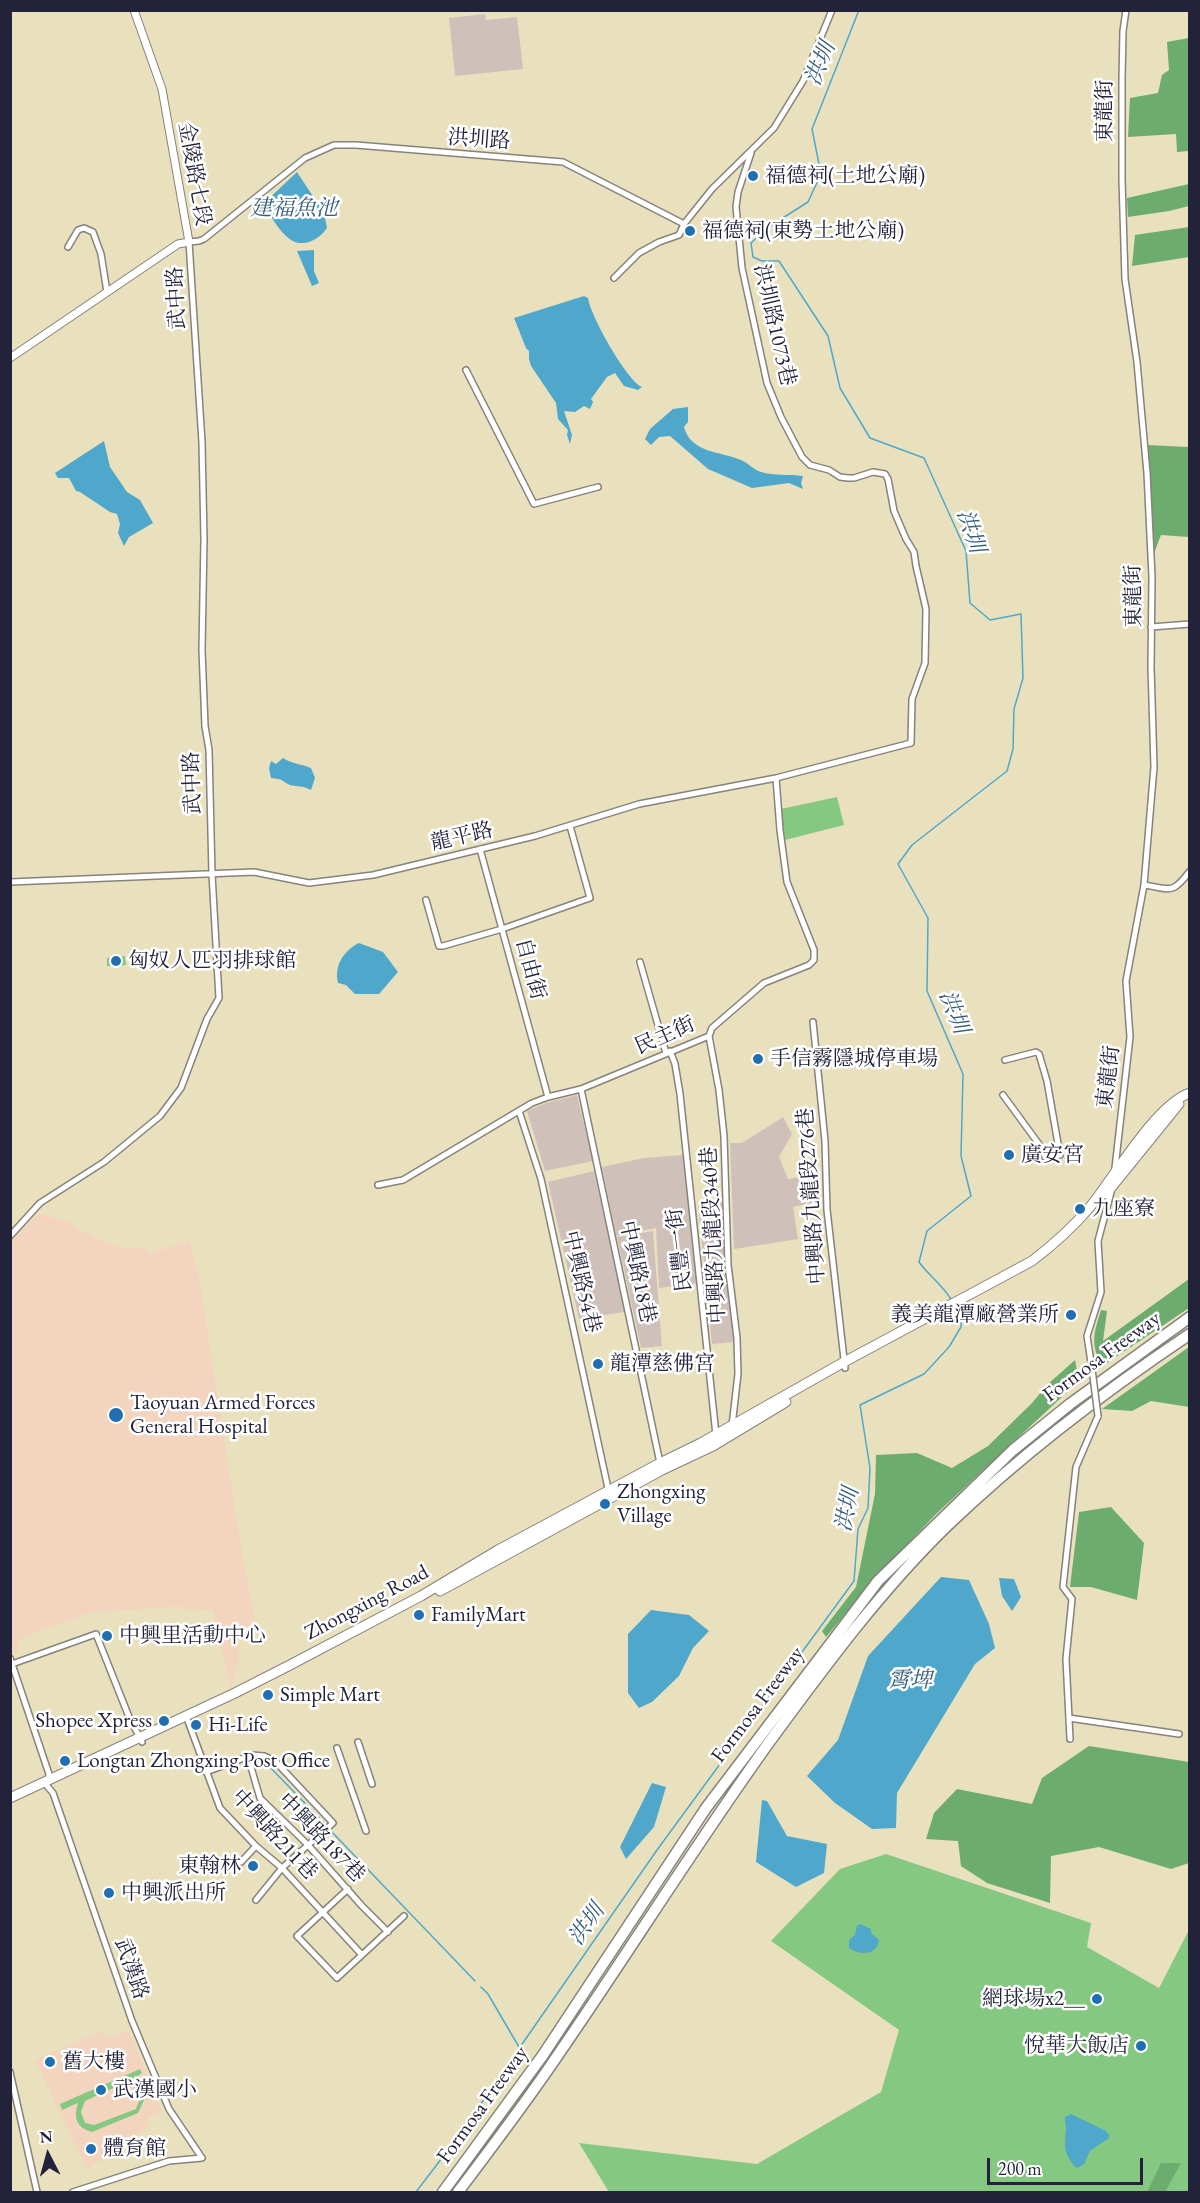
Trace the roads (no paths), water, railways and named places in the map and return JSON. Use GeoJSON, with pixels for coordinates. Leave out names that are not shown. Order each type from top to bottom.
{"type":"FeatureCollection","features":[{"type":"Feature","properties":{"kind":"highway","name":"Formosa Freeway"},"geometry":{"type":"LineString","coordinates":[[443,2193],[543,2055],[706,1808],[878,1581],[1013,1450],[1079,1397],[1190,1317]]}},
{"type":"Feature","properties":{"kind":"highway","name":"Formosa Freeway"},"geometry":{"type":"LineString","coordinates":[[458,2193],[549,2068],[717,1814],[832,1656],[888,1590],[947,1526],[1024,1457],[1124,1380],[1190,1334]]}},
{"type":"Feature","properties":{"kind":"main road"},"geometry":{"type":"LineString","coordinates":[[733,1429],[844,1365],[960,1302],[1002,1284],[1036,1263],[1064,1242],[1086,1220],[1164,1110],[1190,1093]]}},
{"type":"Feature","properties":{"kind":"main road"},"geometry":{"type":"LineString","coordinates":[[1113,1180],[1179,1104],[1190,1100]]}},
{"type":"Feature","properties":{"kind":"main road","name":"Zhongxing Road"},"geometry":{"type":"LineString","coordinates":[[140,1740],[188,1720],[297,1667],[422,1602],[609,1495],[660,1463],[733,1429]]}},
{"type":"Feature","properties":{"kind":"main road","name":"Zhongxing Road"},"geometry":{"type":"LineString","coordinates":[[10,1798],[48,1783],[236,1693],[421,1596],[481,1559],[713,1446],[733,1429]]}},
{"type":"Feature","properties":{"kind":"main road","name":"Zhongxing Road"},"geometry":{"type":"LineString","coordinates":[[10,1804],[48,1783]]}},
{"type":"Feature","properties":{"kind":"street","name":"金陵路七段"},"geometry":{"type":"LineString","coordinates":[[10,358],[178,244],[189,242],[162,89],[134,10]]}},
{"type":"Feature","properties":{"kind":"street"},"geometry":{"type":"LineString","coordinates":[[614,278],[639,253],[659,242],[680,235],[684,224],[712,189],[774,128],[803,81],[832,10]]}},
{"type":"Feature","properties":{"kind":"street","name":"東龍街"},"geometry":{"type":"LineString","coordinates":[[1069,1718],[1066,1659],[1072,1599],[1063,1587],[1067,1542],[1076,1467],[1098,1416],[1087,1336],[1101,1292],[1098,1241],[1113,1180],[1130,1037],[1126,981],[1144,885],[1154,767],[1152,578],[1147,473],[1137,363],[1125,279],[1122,90],[1123,30],[1126,10]]}},
{"type":"Feature","properties":{"kind":"street","name":"洪圳路"},"geometry":{"type":"LineString","coordinates":[[189,242],[204,239],[305,158],[334,145],[563,162],[684,224]]}},
{"type":"Feature","properties":{"kind":"street","name":"洪圳路1073巷"},"geometry":{"type":"LineString","coordinates":[[752,151],[738,192],[736,207],[742,268],[767,382],[781,417],[802,457],[810,465],[848,478],[873,472],[885,474],[897,517],[914,552],[915,566],[926,609],[927,626],[925,663],[912,699],[911,743]]}},
{"type":"Feature","properties":{"kind":"street"},"geometry":{"type":"LineString","coordinates":[[68,247],[78,230],[84,228],[93,232],[101,254],[107,292]]}},
{"type":"Feature","properties":{"kind":"street","name":"武中路"},"geometry":{"type":"LineString","coordinates":[[10,1236],[40,1203],[104,1162],[160,1116],[181,1088],[207,1019],[219,998],[212,874],[209,750],[205,726],[202,650],[204,539],[202,442],[189,242]]}},
{"type":"Feature","properties":{"kind":"street"},"geometry":{"type":"LineString","coordinates":[[466,370],[534,504],[598,487]]}},
{"type":"Feature","properties":{"kind":"street"},"geometry":{"type":"LineString","coordinates":[[1151,627],[1190,624]]}},
{"type":"Feature","properties":{"kind":"street","name":"龍平路"},"geometry":{"type":"LineString","coordinates":[[10,882],[254,872],[309,883],[373,875],[570,826],[639,804],[776,778],[911,743]]}},
{"type":"Feature","properties":{"kind":"street","name":"民主街"},"geometry":{"type":"LineString","coordinates":[[378,1185],[403,1180],[519,1111],[548,1097],[580,1089],[709,1036],[712,1028],[764,983],[809,965],[814,960],[814,950],[787,882],[776,778]]}},
{"type":"Feature","properties":{"kind":"street"},"geometry":{"type":"LineString","coordinates":[[426,900],[439,946],[502,929],[590,898],[570,826]]}},
{"type":"Feature","properties":{"kind":"street","name":"自由街"},"geometry":{"type":"LineString","coordinates":[[480,849],[548,1097]]}},
{"type":"Feature","properties":{"kind":"street"},"geometry":{"type":"LineString","coordinates":[[1144,885],[1174,889],[1190,871]]}},
{"type":"Feature","properties":{"kind":"street","name":"民豐一街"},"geometry":{"type":"LineString","coordinates":[[640,962],[668,1052],[675,1064],[680,1094],[716,1435],[713,1446]]}},
{"type":"Feature","properties":{"kind":"street","name":"中興路九龍段276巷"},"geometry":{"type":"LineString","coordinates":[[813,1022],[825,1141],[827,1210],[844,1365]]}},
{"type":"Feature","properties":{"kind":"street","name":"中興路九龍段340巷"},"geometry":{"type":"LineString","coordinates":[[709,1036],[719,1090],[724,1136],[728,1265],[737,1338],[738,1374],[733,1429]]}},
{"type":"Feature","properties":{"kind":"street"},"geometry":{"type":"LineString","coordinates":[[1003,1095],[1046,1157],[1060,1155],[1047,1081],[1039,1054],[1036,1052],[1005,1060]]}},
{"type":"Feature","properties":{"kind":"street","name":"中興路18巷"},"geometry":{"type":"LineString","coordinates":[[580,1089],[660,1463]]}},
{"type":"Feature","properties":{"kind":"street","name":"中興路54巷"},"geometry":{"type":"LineString","coordinates":[[519,1111],[543,1189],[609,1495]]}},
{"type":"Feature","properties":{"kind":"street"},"geometry":{"type":"LineString","coordinates":[[11,1661],[96,1634],[140,1740]]}},
{"type":"Feature","properties":{"kind":"street","name":"武漢路"},"geometry":{"type":"LineString","coordinates":[[11,1661],[50,1773],[48,1783],[132,2021],[169,2109],[202,2158],[169,2161],[73,2193]]}},
{"type":"Feature","properties":{"kind":"street"},"geometry":{"type":"LineString","coordinates":[[1070,1739],[1069,1718],[1179,1734]]}},
{"type":"Feature","properties":{"kind":"street","name":"中興路211巷"},"geometry":{"type":"LineString","coordinates":[[188,1720],[220,1808],[256,1846],[282,1868],[362,1955]]}},
{"type":"Feature","properties":{"kind":"street"},"geometry":{"type":"LineString","coordinates":[[358,1742],[372,1784]]}},
{"type":"Feature","properties":{"kind":"street"},"geometry":{"type":"LineString","coordinates":[[337,1748],[366,1831]]}},
{"type":"Feature","properties":{"kind":"street"},"geometry":{"type":"LineString","coordinates":[[206,1772],[252,1755],[264,1756],[275,1761],[329,1826],[282,1868],[256,1900]]}},
{"type":"Feature","properties":{"kind":"street","name":"中興路187巷"},"geometry":{"type":"LineString","coordinates":[[248,1757],[260,1798],[308,1845],[388,1932]]}},
{"type":"Feature","properties":{"kind":"street"},"geometry":{"type":"LineString","coordinates":[[241,1862],[256,1846]]}},
{"type":"Feature","properties":{"kind":"street"},"geometry":{"type":"LineString","coordinates":[[348,1889],[297,1936],[337,1978],[404,1916]]}},
{"type":"Feature","properties":{"kind":"street"},"geometry":{"type":"LineString","coordinates":[[10,2072],[37,2193]]}},
{"type":"Feature","properties":{"kind":"water","name":"建福魚池"},"geometry":{"type":"Polygon","coordinates":[[[297,172],[324,213],[327,228],[319,237],[303,243],[286,236],[263,204],[297,172]]]}},
{"type":"Feature","properties":{"kind":"water"},"geometry":{"type":"Polygon","coordinates":[[[314,250],[314,271],[319,283],[312,286],[297,251],[314,250]]]}},
{"type":"Feature","properties":{"kind":"water"},"geometry":{"type":"Polygon","coordinates":[[[584,296],[588,298],[595,318],[610,347],[635,382],[642,387],[638,390],[624,386],[615,373],[607,377],[591,399],[593,402],[590,409],[584,406],[575,412],[564,411],[572,435],[570,444],[568,430],[558,419],[556,403],[531,366],[529,351],[514,318],[584,296]]]}},
{"type":"Feature","properties":{"kind":"water"},"geometry":{"type":"Polygon","coordinates":[[[688,407],[688,422],[684,427],[693,442],[707,450],[741,460],[761,472],[803,476],[801,483],[803,489],[789,483],[752,488],[708,469],[670,436],[659,437],[651,445],[645,439],[650,429],[673,409],[688,407]]]}},
{"type":"Feature","properties":{"kind":"water"},"geometry":{"type":"Polygon","coordinates":[[[104,441],[110,467],[127,492],[140,500],[153,523],[129,537],[124,546],[118,533],[120,524],[117,514],[76,491],[69,478],[58,478],[55,473],[104,441]]]}},
{"type":"Feature","properties":{"kind":"water"},"geometry":{"type":"Polygon","coordinates":[[[283,758],[311,768],[315,778],[311,790],[271,778],[269,768],[271,761],[276,764],[283,758]]]}},
{"type":"Feature","properties":{"kind":"water"},"geometry":{"type":"Polygon","coordinates":[[[359,943],[383,952],[398,972],[379,994],[355,994],[346,985],[338,983],[337,971],[341,960],[348,950],[359,943]]]}},
{"type":"Feature","properties":{"kind":"water","name":"霄埤"},"geometry":{"type":"Polygon","coordinates":[[[941,1577],[969,1580],[989,1624],[995,1648],[975,1664],[897,1793],[896,1828],[872,1829],[835,1803],[807,1776],[838,1740],[868,1656],[941,1577]]]}},
{"type":"Feature","properties":{"kind":"water"},"geometry":{"type":"Polygon","coordinates":[[[999,1578],[1014,1579],[1021,1597],[1012,1611],[1002,1596],[999,1578]]]}},
{"type":"Feature","properties":{"kind":"water"},"geometry":{"type":"Polygon","coordinates":[[[651,1610],[689,1615],[709,1631],[693,1648],[679,1676],[652,1702],[639,1708],[628,1693],[628,1634],[651,1610]]]}},
{"type":"Feature","properties":{"kind":"water"},"geometry":{"type":"Polygon","coordinates":[[[652,1783],[666,1787],[654,1827],[626,1859],[620,1847],[652,1783]]]}},
{"type":"Feature","properties":{"kind":"water"},"geometry":{"type":"Polygon","coordinates":[[[762,1800],[767,1801],[787,1836],[827,1844],[824,1873],[796,1887],[756,1862],[762,1800]]]}},
{"type":"Feature","properties":{"kind":"water"},"geometry":{"type":"Polygon","coordinates":[[[860,1924],[871,1929],[871,1933],[879,1940],[875,1949],[868,1953],[849,1948],[849,1940],[855,1935],[857,1926],[860,1924]]]}},
{"type":"Feature","properties":{"kind":"water"},"geometry":{"type":"Polygon","coordinates":[[[1071,2114],[1106,2131],[1109,2135],[1109,2138],[1090,2151],[1084,2164],[1078,2168],[1069,2158],[1065,2146],[1065,2117],[1071,2114]]]}},
{"type":"Feature","properties":{"kind":"waterway","name":"洪圳"},"geometry":{"type":"LineString","coordinates":[[859,10],[812,129],[821,174],[808,202],[767,228],[751,243],[753,257],[762,261],[779,261],[828,336],[840,388],[870,438],[924,458],[966,551],[970,603],[990,620],[1021,614],[1023,678],[1014,709],[1013,749],[1007,771],[912,845],[898,864],[928,918],[927,991],[963,1074],[961,1156],[971,1196],[927,1231],[919,1262],[952,1301]]}},
{"type":"Feature","properties":{"kind":"waterway","name":"洪圳"},"geometry":{"type":"LineString","coordinates":[[511,2060],[657,1850],[854,1581],[858,1529],[868,1508],[870,1468],[860,1405],[924,1374],[949,1347],[961,1327],[961,1317],[956,1308]]}},
{"type":"Feature","properties":{"kind":"waterway"},"geometry":{"type":"LineString","coordinates":[[264,1761],[326,1825]]}},
{"type":"Feature","properties":{"kind":"waterway"},"geometry":{"type":"LineString","coordinates":[[329,1829],[475,1981]]}},
{"type":"Feature","properties":{"kind":"waterway"},"geometry":{"type":"LineString","coordinates":[[481,1987],[488,1994],[519,2047]]}},
{"type":"Feature","properties":{"kind":"waterway","name":"洪圳"},"geometry":{"type":"LineString","coordinates":[[416,2192],[461,2133],[506,2067]]}},
{"type":"Feature","properties":{"kind":"place","name":"福德祠(土地公廟)"},"geometry":{"type":"Point","coordinates":[753,176]}},
{"type":"Feature","properties":{"kind":"place","name":"福德祠(東勢土地公廟)"},"geometry":{"type":"Point","coordinates":[690,231]}},
{"type":"Feature","properties":{"kind":"place","name":"匈奴人匹羽排球館"},"geometry":{"type":"Point","coordinates":[116,961]}},
{"type":"Feature","properties":{"kind":"place","name":"手信霧隱城停車場"},"geometry":{"type":"Point","coordinates":[758,1059]}},
{"type":"Feature","properties":{"kind":"place","name":"廣安宮"},"geometry":{"type":"Point","coordinates":[1009,1155]}},
{"type":"Feature","properties":{"kind":"place","name":"九座寮"},"geometry":{"type":"Point","coordinates":[1080,1209]}},
{"type":"Feature","properties":{"kind":"place","name":"義美龍潭廠營業所"},"geometry":{"type":"Point","coordinates":[1071,1315]}},
{"type":"Feature","properties":{"kind":"place","name":"龍潭慈佛宮"},"geometry":{"type":"Point","coordinates":[598,1364]}},
{"type":"Feature","properties":{"kind":"place","name":"Taoyuan Armed Forces General Hospital"},"geometry":{"type":"Point","coordinates":[116,1415]}},
{"type":"Feature","properties":{"kind":"place","name":"Zhongxing Village"},"geometry":{"type":"Point","coordinates":[605,1504]}},
{"type":"Feature","properties":{"kind":"place","name":"FamilyMart"},"geometry":{"type":"Point","coordinates":[419,1615]}},
{"type":"Feature","properties":{"kind":"place","name":"中興里活動中心"},"geometry":{"type":"Point","coordinates":[107,1636]}},
{"type":"Feature","properties":{"kind":"place","name":"Simple Mart"},"geometry":{"type":"Point","coordinates":[268,1695]}},
{"type":"Feature","properties":{"kind":"place","name":"Shopee Xpress"},"geometry":{"type":"Point","coordinates":[164,1721]}},
{"type":"Feature","properties":{"kind":"place","name":"Hi-Life"},"geometry":{"type":"Point","coordinates":[196,1725]}},
{"type":"Feature","properties":{"kind":"place","name":"Longtan Zhongxing Post Office"},"geometry":{"type":"Point","coordinates":[65,1761]}},
{"type":"Feature","properties":{"kind":"place","name":"東翰林"},"geometry":{"type":"Point","coordinates":[253,1866]}},
{"type":"Feature","properties":{"kind":"place","name":"中興派出所"},"geometry":{"type":"Point","coordinates":[109,1893]}},
{"type":"Feature","properties":{"kind":"place","name":"網球場x2＿"},"geometry":{"type":"Point","coordinates":[1097,1999]}},
{"type":"Feature","properties":{"kind":"place","name":"悅華大飯店"},"geometry":{"type":"Point","coordinates":[1141,2046]}},
{"type":"Feature","properties":{"kind":"place","name":"舊大樓"},"geometry":{"type":"Point","coordinates":[50,2062]}},
{"type":"Feature","properties":{"kind":"place","name":"武漢國小"},"geometry":{"type":"Point","coordinates":[101,2090]}},
{"type":"Feature","properties":{"kind":"place","name":"體育館"},"geometry":{"type":"Point","coordinates":[91,2149]}}]}
